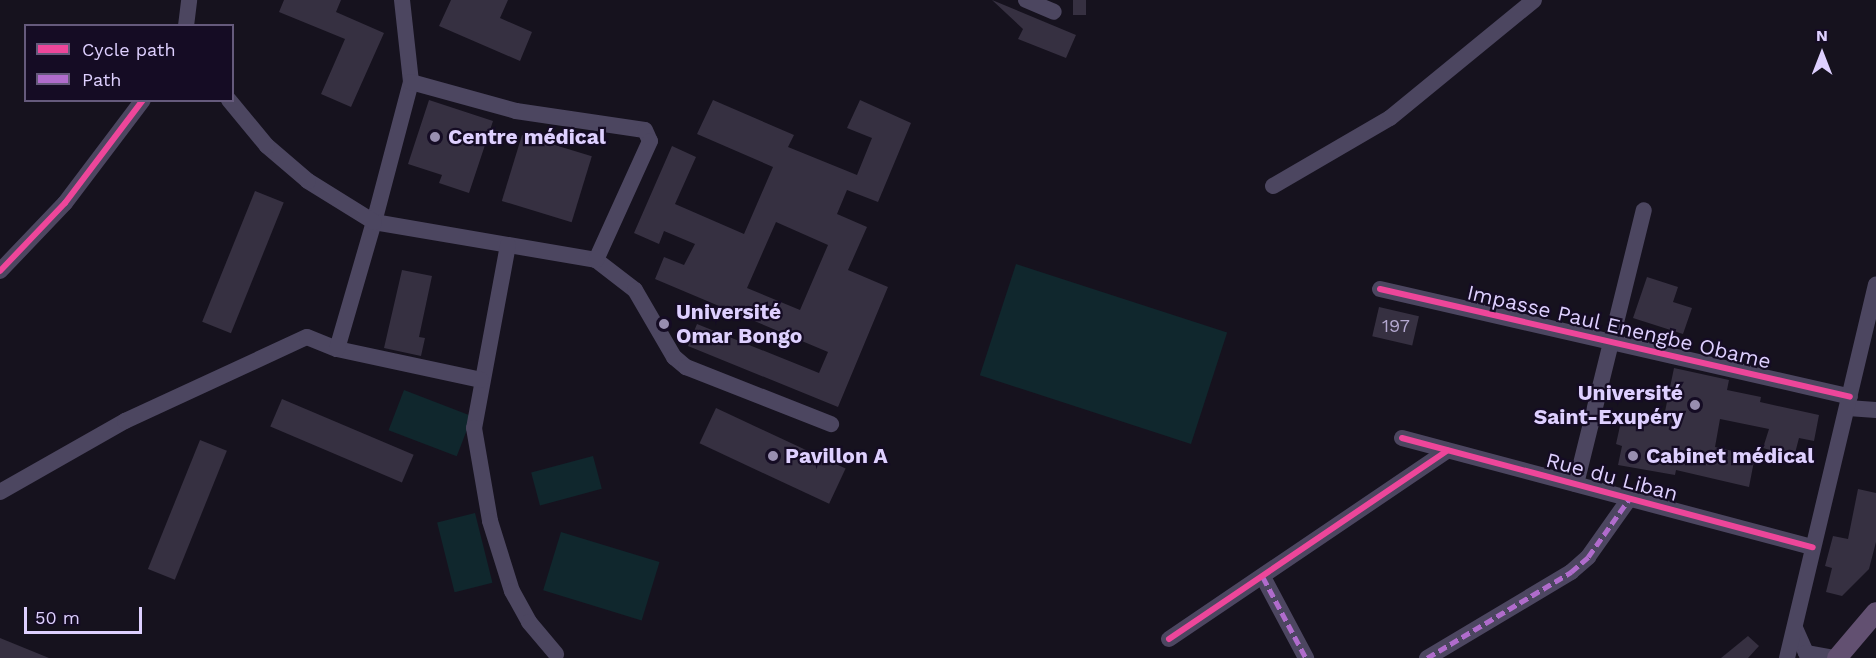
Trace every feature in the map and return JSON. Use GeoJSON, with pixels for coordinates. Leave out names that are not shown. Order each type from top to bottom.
{"type":"FeatureCollection","features":[{"type":"Feature","properties":{"kind":"main road"},"geometry":{"type":"LineString","coordinates":[[1835,658],[1876,612]]}},
{"type":"Feature","properties":{"kind":"street"},"geometry":{"type":"LineString","coordinates":[[186,24],[189,0]]}},
{"type":"Feature","properties":{"kind":"street"},"geometry":{"type":"LineString","coordinates":[[337,349],[411,82],[402,0]]}},
{"type":"Feature","properties":{"kind":"street"},"geometry":{"type":"LineString","coordinates":[[1026,0],[1054,12]]}},
{"type":"Feature","properties":{"kind":"street"},"geometry":{"type":"LineString","coordinates":[[1273,186],[1390,118],[1534,0]]}},
{"type":"Feature","properties":{"kind":"street"},"geometry":{"type":"LineString","coordinates":[[411,82],[516,111],[645,130],[650,141],[596,260]]}},
{"type":"Feature","properties":{"kind":"street"},"geometry":{"type":"LineString","coordinates":[[0,271],[65,203],[141,102]]}},
{"type":"Feature","properties":{"kind":"street"},"geometry":{"type":"LineString","coordinates":[[231,102],[267,146],[308,181],[374,222],[596,260],[635,290],[674,357],[686,367],[831,424]]}},
{"type":"Feature","properties":{"kind":"street"},"geometry":{"type":"LineString","coordinates":[[1576,484],[1644,210]]}},
{"type":"Feature","properties":{"kind":"street"},"geometry":{"type":"LineString","coordinates":[[508,245],[481,380],[474,428],[494,536],[519,609],[556,654]]}},
{"type":"Feature","properties":{"kind":"street"},"geometry":{"type":"LineString","coordinates":[[1787,658],[1876,284]]}},
{"type":"Feature","properties":{"kind":"street","name":"Impasse Paul Enengbe Obame"},"geometry":{"type":"LineString","coordinates":[[1380,289],[1611,343],[1876,410]]}},
{"type":"Feature","properties":{"kind":"street"},"geometry":{"type":"LineString","coordinates":[[0,492],[125,420],[307,337],[337,349],[481,380]]}},
{"type":"Feature","properties":{"kind":"street","name":"Rue du Liban"},"geometry":{"type":"LineString","coordinates":[[1402,438],[1813,547]]}},
{"type":"Feature","properties":{"kind":"street"},"geometry":{"type":"LineString","coordinates":[[1169,639],[1447,451]]}},
{"type":"Feature","properties":{"kind":"street"},"geometry":{"type":"LineString","coordinates":[[1427,658],[1571,572],[1588,557],[1629,499]]}},
{"type":"Feature","properties":{"kind":"street"},"geometry":{"type":"LineString","coordinates":[[1263,577],[1306,658]]}},
{"type":"Feature","properties":{"kind":"street"},"geometry":{"type":"LineString","coordinates":[[1794,621],[1797,640],[1806,653],[1835,658]]}},
{"type":"Feature","properties":{"kind":"green space"},"geometry":{"type":"Polygon","coordinates":[[[1016,264],[1227,333],[1191,444],[980,375],[1016,264]]]}},
{"type":"Feature","properties":{"kind":"green space"},"geometry":{"type":"Polygon","coordinates":[[[404,390],[472,416],[457,456],[389,430],[404,390]]]}},
{"type":"Feature","properties":{"kind":"green space"},"geometry":{"type":"Polygon","coordinates":[[[593,456],[602,489],[540,505],[531,473],[593,456]]]}},
{"type":"Feature","properties":{"kind":"green space"},"geometry":{"type":"Polygon","coordinates":[[[475,513],[492,583],[455,592],[437,522],[475,513]]]}},
{"type":"Feature","properties":{"kind":"green space"},"geometry":{"type":"Polygon","coordinates":[[[561,532],[659,562],[642,620],[543,590],[561,532]]]}},
{"type":"Feature","properties":{"kind":"building"},"geometry":{"type":"Polygon","coordinates":[[[284,0],[341,0],[336,12],[384,33],[351,107],[321,94],[345,39],[279,12],[284,0]]]}},
{"type":"Feature","properties":{"kind":"building"},"geometry":{"type":"Polygon","coordinates":[[[451,0],[508,0],[500,18],[532,32],[520,61],[439,26],[451,0]]]}},
{"type":"Feature","properties":{"kind":"building"},"geometry":{"type":"Polygon","coordinates":[[[992,0],[1076,35],[1066,58],[1018,39],[1023,29],[992,0]]]}},
{"type":"Feature","properties":{"kind":"building"},"geometry":{"type":"Polygon","coordinates":[[[1073,0],[1086,0],[1086,15],[1073,15],[1073,0]]]}},
{"type":"Feature","properties":{"kind":"building"},"geometry":{"type":"Polygon","coordinates":[[[429,100],[493,121],[469,193],[439,183],[442,175],[408,164],[429,100]]]}},
{"type":"Feature","properties":{"kind":"building"},"geometry":{"type":"Polygon","coordinates":[[[713,100],[794,135],[788,147],[857,175],[872,138],[847,128],[860,100],[911,123],[878,202],[847,190],[837,214],[867,227],[848,270],[888,287],[838,407],[688,346],[697,324],[819,373],[828,352],[655,279],[664,257],[684,265],[695,244],[664,231],[659,244],[634,233],[672,146],[696,157],[675,204],[744,234],[773,167],[697,134],[713,100]],[[776,222],[747,288],[800,310],[828,245],[776,222]]]}},
{"type":"Feature","properties":{"kind":"building"},"geometry":{"type":"Polygon","coordinates":[[[522,135],[592,156],[572,222],[502,201],[522,135]]]}},
{"type":"Feature","properties":{"kind":"building"},"geometry":{"type":"Polygon","coordinates":[[[255,191],[284,203],[231,333],[202,322],[255,191]]]}},
{"type":"Feature","properties":{"kind":"building"},"geometry":{"type":"Polygon","coordinates":[[[402,270],[432,276],[419,337],[425,338],[421,356],[384,348],[402,270]]]}},
{"type":"Feature","properties":{"kind":"building"},"geometry":{"type":"Polygon","coordinates":[[[1647,277],[1678,287],[1673,302],[1692,308],[1683,334],[1633,318],[1647,277]]]}},
{"type":"Feature","properties":{"kind":"building"},"geometry":{"type":"Polygon","coordinates":[[[1379,307],[1419,316],[1412,345],[1372,336],[1379,307]]]}},
{"type":"Feature","properties":{"kind":"building"},"geometry":{"type":"Polygon","coordinates":[[[1674,368],[1729,380],[1727,390],[1761,397],[1760,402],[1819,415],[1814,441],[1799,438],[1794,457],[1763,448],[1769,429],[1720,419],[1715,447],[1755,456],[1749,487],[1676,470],[1675,475],[1618,465],[1622,446],[1616,444],[1622,417],[1662,426],[1674,368]]]}},
{"type":"Feature","properties":{"kind":"building"},"geometry":{"type":"Polygon","coordinates":[[[282,399],[414,455],[402,482],[270,427],[282,399]]]}},
{"type":"Feature","properties":{"kind":"building","name":"Pavillon A"},"geometry":{"type":"Polygon","coordinates":[[[716,408],[846,468],[829,504],[700,443],[716,408]]]}},
{"type":"Feature","properties":{"kind":"building"},"geometry":{"type":"Polygon","coordinates":[[[200,440],[227,451],[175,580],[148,569],[200,440]]]}},
{"type":"Feature","properties":{"kind":"building"},"geometry":{"type":"Polygon","coordinates":[[[1858,489],[1876,493],[1876,542],[1869,569],[1842,596],[1826,592],[1832,568],[1825,566],[1833,536],[1848,539],[1858,489]]]}},
{"type":"Feature","properties":{"kind":"building"},"geometry":{"type":"Polygon","coordinates":[[[1748,636],[1759,646],[1748,658],[1721,658],[1748,636]]]}},
{"type":"Feature","properties":{"kind":"building"},"geometry":{"type":"Polygon","coordinates":[[[0,638],[49,658],[0,658],[0,638]]]}},
{"type":"Feature","properties":{"kind":"marked path"},"geometry":{"type":"LineString","coordinates":[[1427,658],[1571,572],[1588,557],[1629,499]]}},
{"type":"Feature","properties":{"kind":"marked path"},"geometry":{"type":"LineString","coordinates":[[1263,577],[1306,658]]}},
{"type":"Feature","properties":{"kind":"cycle path"},"geometry":{"type":"LineString","coordinates":[[0,271],[65,203],[141,102]]}},
{"type":"Feature","properties":{"kind":"cycle path"},"geometry":{"type":"LineString","coordinates":[[1380,289],[1850,397]]}},
{"type":"Feature","properties":{"kind":"cycle path"},"geometry":{"type":"LineString","coordinates":[[1402,438],[1813,547]]}},
{"type":"Feature","properties":{"kind":"cycle path"},"geometry":{"type":"LineString","coordinates":[[1169,639],[1447,451]]}},
{"type":"Feature","properties":{"kind":"place","name":"Centre médical"},"geometry":{"type":"Point","coordinates":[435,137]}},
{"type":"Feature","properties":{"kind":"place","name":"Université Omar Bongo"},"geometry":{"type":"Point","coordinates":[664,324]}},
{"type":"Feature","properties":{"kind":"place","name":"Université Saint-Exupéry"},"geometry":{"type":"Point","coordinates":[1695,405]}},
{"type":"Feature","properties":{"kind":"place","name":"Pavillon A"},"geometry":{"type":"Point","coordinates":[773,456]}},
{"type":"Feature","properties":{"kind":"place","name":"Cabinet médical"},"geometry":{"type":"Point","coordinates":[1633,456]}}]}
